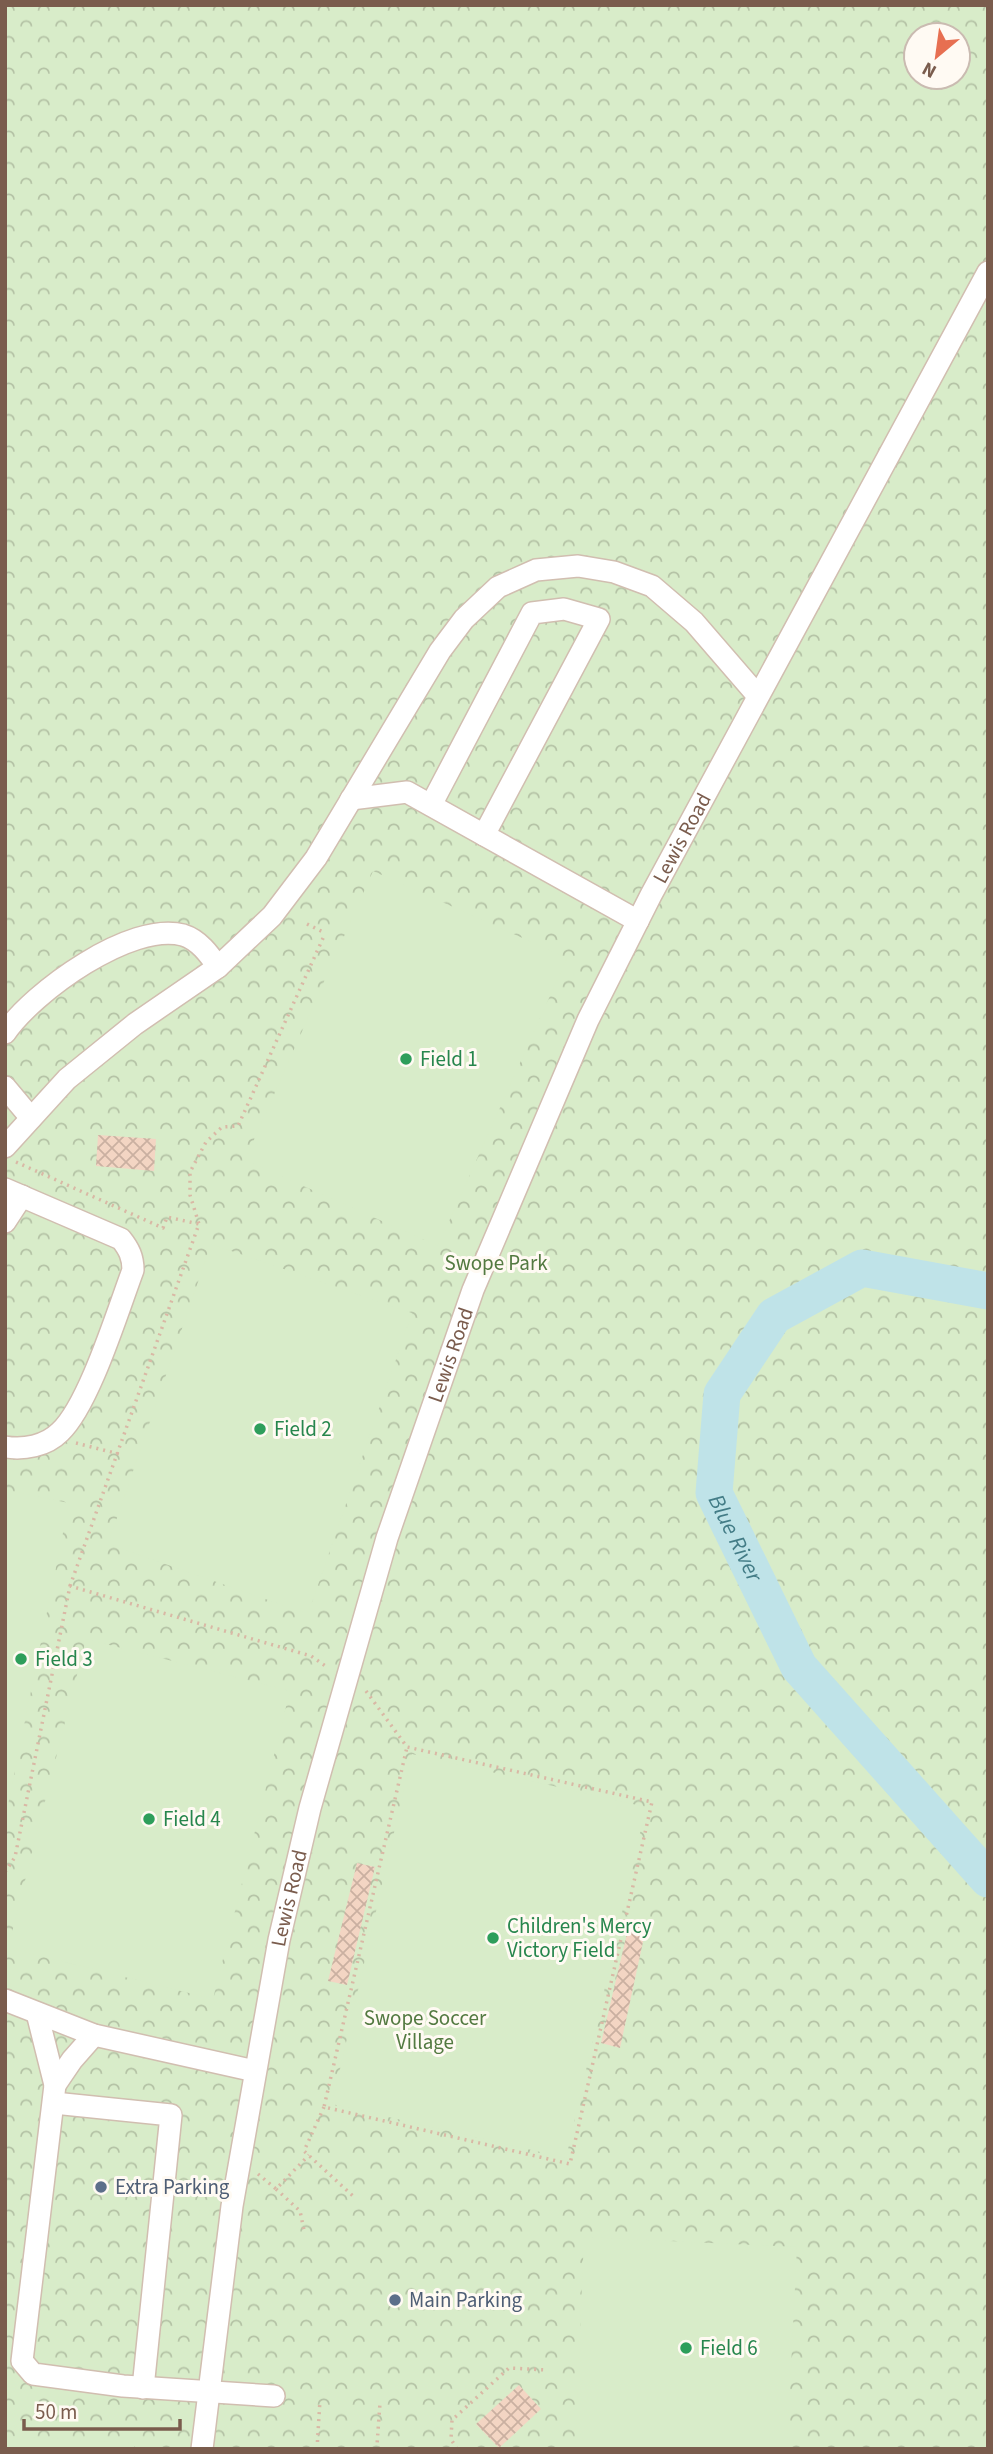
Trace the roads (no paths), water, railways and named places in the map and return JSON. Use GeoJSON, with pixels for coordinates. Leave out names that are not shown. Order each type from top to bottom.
{"type":"FeatureCollection","features":[{"type":"Feature","properties":{"kind":"street","name":"Lewis Road"},"geometry":{"type":"LineString","coordinates":[[202,2449],[232,2206],[279,1940],[310,1808],[387,1538],[473,1290],[583,1032],[638,921],[757,695],[988,272]]}},
{"type":"Feature","properties":{"kind":"street"},"geometry":{"type":"LineString","coordinates":[[7,1153],[31,1118],[67,1079],[126,1032],[218,967],[272,916],[316,858],[440,651],[464,619],[498,587],[536,570],[578,566],[614,572],[652,586],[694,622],[757,695]]}},
{"type":"Feature","properties":{"kind":"street"},"geometry":{"type":"LineString","coordinates":[[430,805],[532,613],[564,609],[599,620],[484,835]]}},
{"type":"Feature","properties":{"kind":"street"},"geometry":{"type":"LineString","coordinates":[[351,799],[407,792],[638,921]]}},
{"type":"Feature","properties":{"kind":"street"},"geometry":{"type":"LineString","coordinates":[[5,1033],[41,995],[76,967],[137,940],[167,934],[186,936],[203,947],[218,967]]}},
{"type":"Feature","properties":{"kind":"street"},"geometry":{"type":"LineString","coordinates":[[5,1087],[31,1118]]}},
{"type":"Feature","properties":{"kind":"street"},"geometry":{"type":"LineString","coordinates":[[5,1222],[13,1193],[121,1239],[133,1260],[133,1270],[93,1376],[71,1419],[60,1432],[47,1441],[18,1449],[5,1447]]}},
{"type":"Feature","properties":{"kind":"street"},"geometry":{"type":"LineString","coordinates":[[5,2000],[94,2035],[255,2071]]}},
{"type":"Feature","properties":{"kind":"street"},"geometry":{"type":"LineString","coordinates":[[37,2012],[54,2094],[22,2361],[33,2374],[143,2388],[274,2396]]}},
{"type":"Feature","properties":{"kind":"street"},"geometry":{"type":"LineString","coordinates":[[54,2094],[72,2060],[94,2035]]}},
{"type":"Feature","properties":{"kind":"street"},"geometry":{"type":"LineString","coordinates":[[54,2094],[171,2115],[143,2388]]}},
{"type":"Feature","properties":{"kind":"waterway","name":"Blue River"},"geometry":{"type":"LineString","coordinates":[[988,1291],[862,1268],[774,1316],[722,1394],[714,1493],[799,1667],[988,1879]]}},
{"type":"Feature","properties":{"kind":"place","name":"Field 1"},"geometry":{"type":"Point","coordinates":[406,1059]}},
{"type":"Feature","properties":{"kind":"place","name":"Field 2"},"geometry":{"type":"Point","coordinates":[260,1429]}},
{"type":"Feature","properties":{"kind":"place","name":"Field 3"},"geometry":{"type":"Point","coordinates":[21,1659]}},
{"type":"Feature","properties":{"kind":"place","name":"Field 4"},"geometry":{"type":"Point","coordinates":[149,1819]}},
{"type":"Feature","properties":{"kind":"place","name":"Children's Mercy Victory Field"},"geometry":{"type":"Point","coordinates":[493,1938]}},
{"type":"Feature","properties":{"kind":"place","name":"Extra Parking"},"geometry":{"type":"Point","coordinates":[101,2187]}},
{"type":"Feature","properties":{"kind":"place","name":"Main Parking"},"geometry":{"type":"Point","coordinates":[395,2300]}},
{"type":"Feature","properties":{"kind":"place","name":"Field 6"},"geometry":{"type":"Point","coordinates":[686,2348]}},
{"type":"Feature","properties":{"kind":"park label","name":"Swope Park"},"geometry":{"type":"Point","coordinates":[496,1263]}},
{"type":"Feature","properties":{"kind":"park label","name":"Swope Soccer Village"},"geometry":{"type":"Point","coordinates":[425,2030]}}]}
